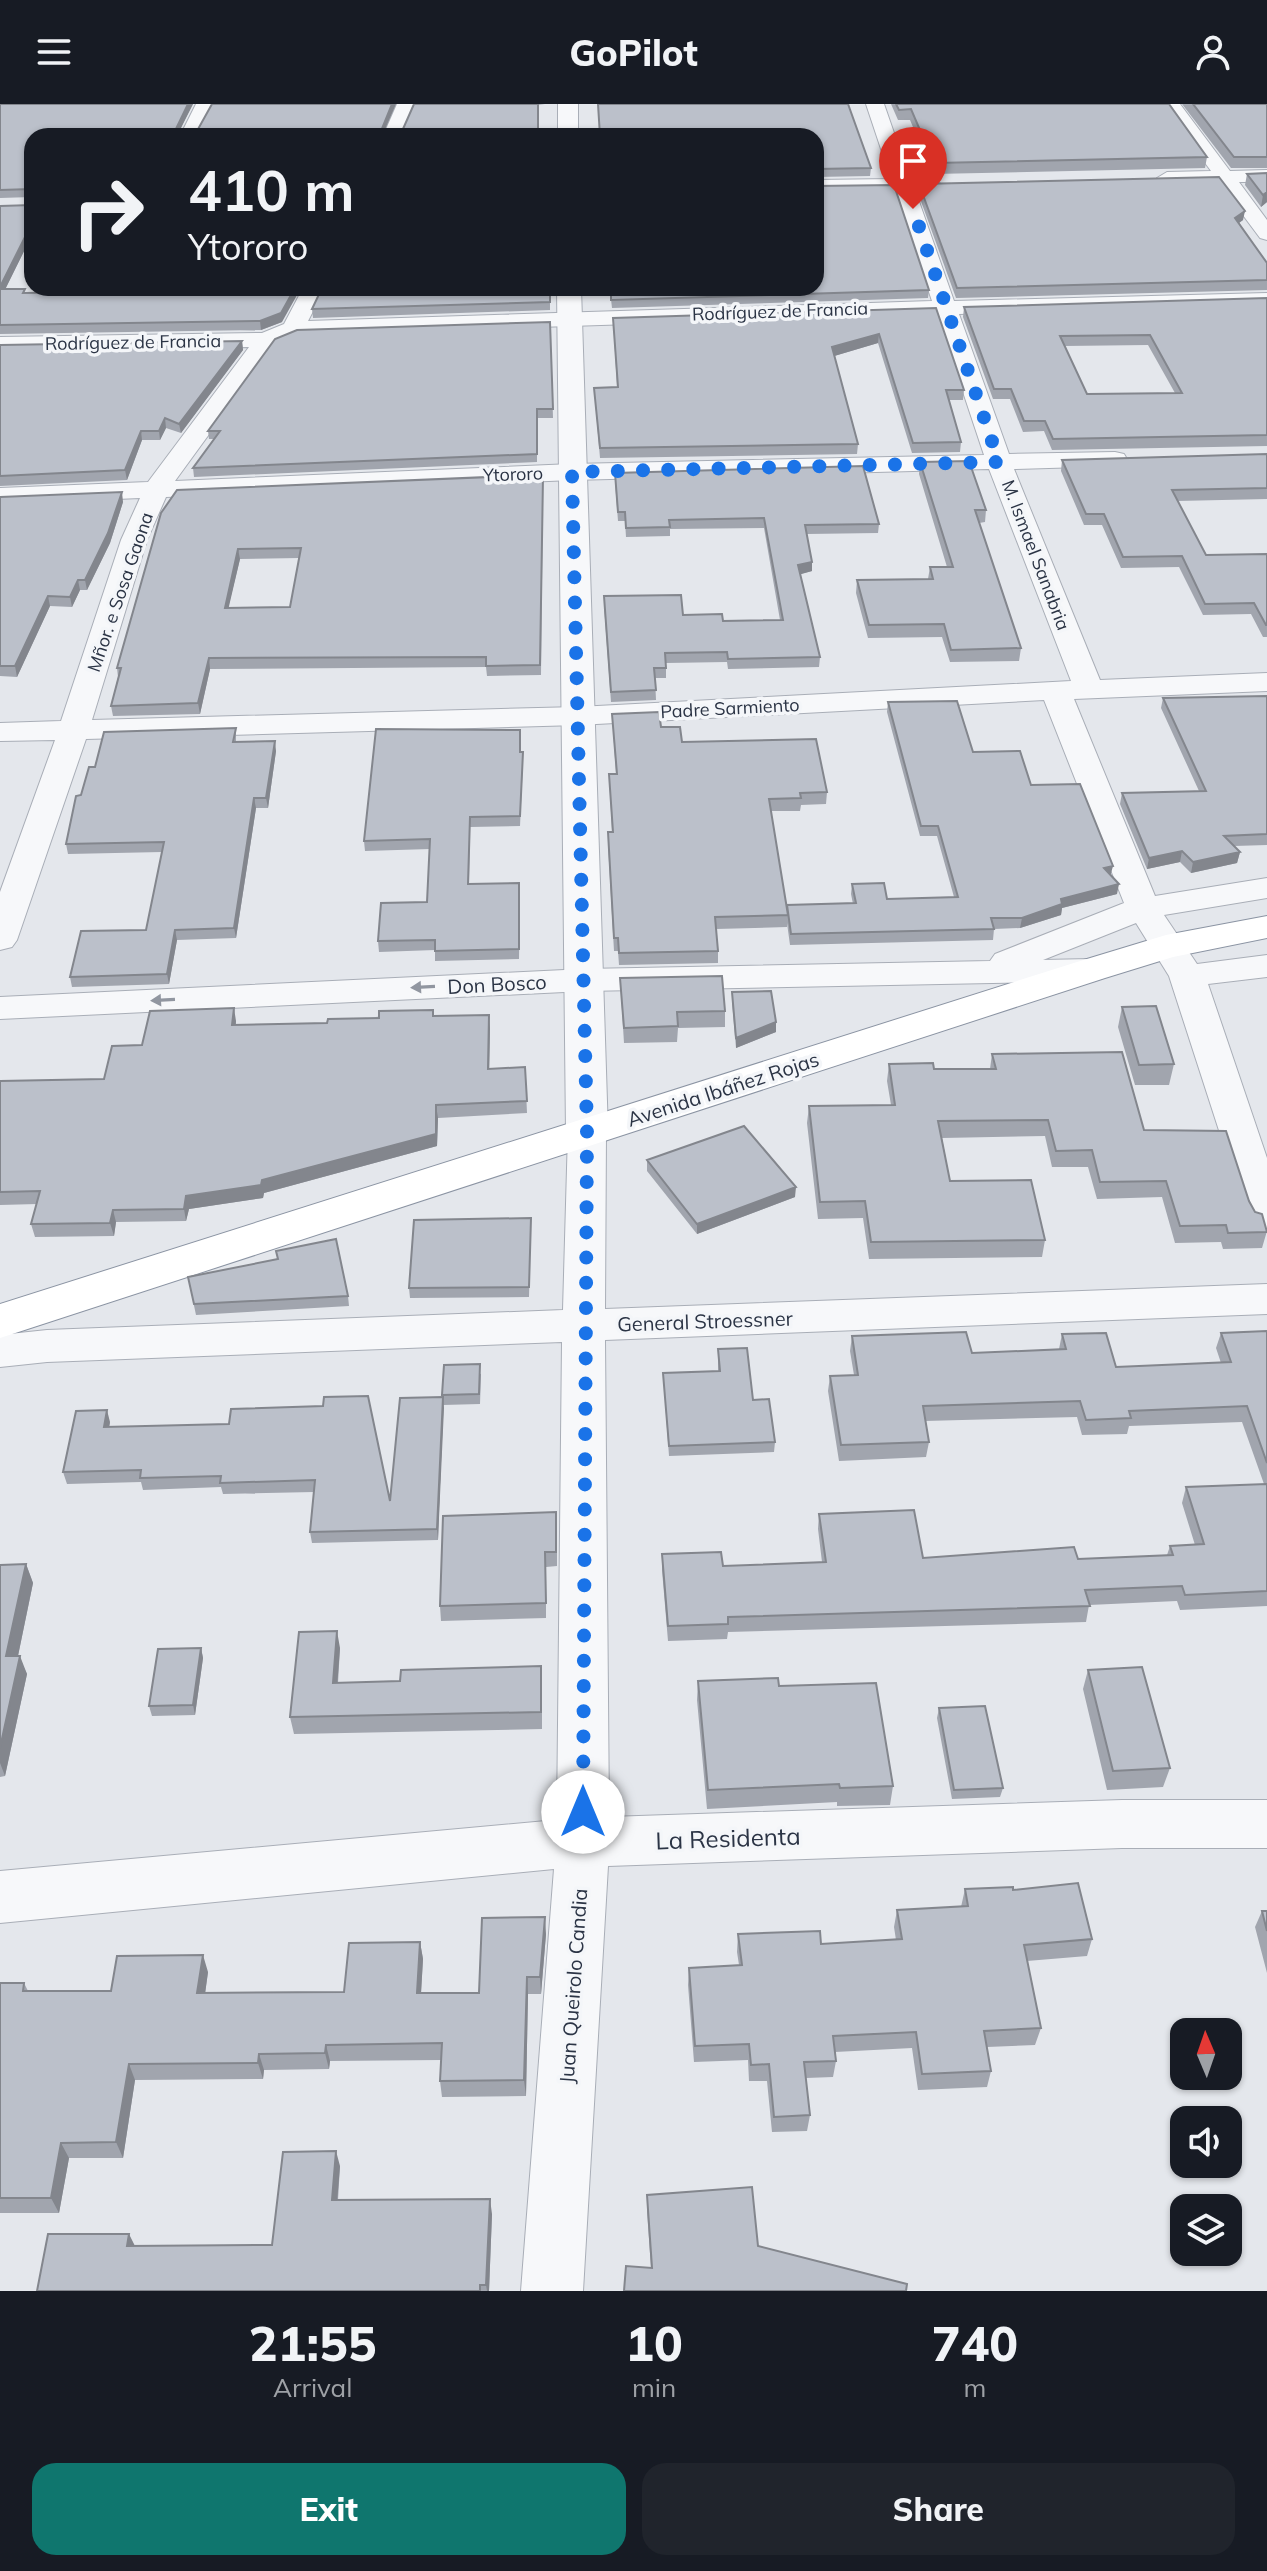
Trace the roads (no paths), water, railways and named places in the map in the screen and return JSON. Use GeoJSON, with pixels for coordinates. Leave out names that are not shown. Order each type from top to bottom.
{"type":"FeatureCollection","features":[{"type":"Feature","properties":{"kind":"highway","name":"Avenida Ibáñez Rojas"},"geometry":{"type":"LineString","coordinates":[[0,1321],[1091,970],[1177,961],[1267,927]]}},
{"type":"Feature","properties":{"kind":"street"},"geometry":{"type":"LineString","coordinates":[[193,128],[205,104]]}},
{"type":"Feature","properties":{"kind":"street"},"geometry":{"type":"LineString","coordinates":[[396,128],[406,104]]}},
{"type":"Feature","properties":{"kind":"street"},"geometry":{"type":"LineString","coordinates":[[568,104],[568,128]]}},
{"type":"Feature","properties":{"kind":"street","name":"M. Ismael Sanabria"},"geometry":{"type":"LineString","coordinates":[[875,104],[948,306],[1143,908],[1177,961],[1267,1217]]}},
{"type":"Feature","properties":{"kind":"street"},"geometry":{"type":"LineString","coordinates":[[1171,104],[1267,234]]}},
{"type":"Feature","properties":{"kind":"street"},"geometry":{"type":"LineString","coordinates":[[1150,179],[1267,176]]}},
{"type":"Feature","properties":{"kind":"street"},"geometry":{"type":"LineString","coordinates":[[824,186],[951,183]]}},
{"type":"Feature","properties":{"kind":"street"},"geometry":{"type":"LineString","coordinates":[[293,328],[310,296]]}},
{"type":"Feature","properties":{"kind":"street","name":"Rodríguez de Francia"},"geometry":{"type":"LineString","coordinates":[[293,328],[570,303],[948,306],[1267,299]]}},
{"type":"Feature","properties":{"kind":"street","name":"Juan Queirolo Candia"},"geometry":{"type":"LineString","coordinates":[[552,2291],[583,1842],[587,1133],[570,303]]}},
{"type":"Feature","properties":{"kind":"street","name":"Mñor. e Sosa Gaona"},"geometry":{"type":"LineString","coordinates":[[0,940],[73,731],[134,540],[157,488],[266,340],[293,328]]}},
{"type":"Feature","properties":{"kind":"street","name":"Rodríguez de Francia"},"geometry":{"type":"LineString","coordinates":[[0,344],[266,340]]}},
{"type":"Feature","properties":{"kind":"street","name":"Ytororo"},"geometry":{"type":"LineString","coordinates":[[0,496],[572,472],[1141,458]]}},
{"type":"Feature","properties":{"kind":"street","name":"Padre Sarmiento"},"geometry":{"type":"LineString","coordinates":[[0,732],[578,716],[1267,682]]}},
{"type":"Feature","properties":{"kind":"street"},"geometry":{"type":"LineString","coordinates":[[982,972],[1143,908],[1267,888]]}},
{"type":"Feature","properties":{"kind":"street"},"geometry":{"type":"LineString","coordinates":[[1177,961],[1267,966]]}},
{"type":"Feature","properties":{"kind":"street","name":"Don Bosco"},"geometry":{"type":"LineString","coordinates":[[0,1008],[585,980],[1091,970]]}},
{"type":"Feature","properties":{"kind":"street","name":"General Stroessner"},"geometry":{"type":"LineString","coordinates":[[0,1351],[47,1346],[1267,1299]]}},
{"type":"Feature","properties":{"kind":"street","name":"La Residenta"},"geometry":{"type":"LineString","coordinates":[[0,1897],[583,1842],[1106,1825],[1267,1824]]}}]}
